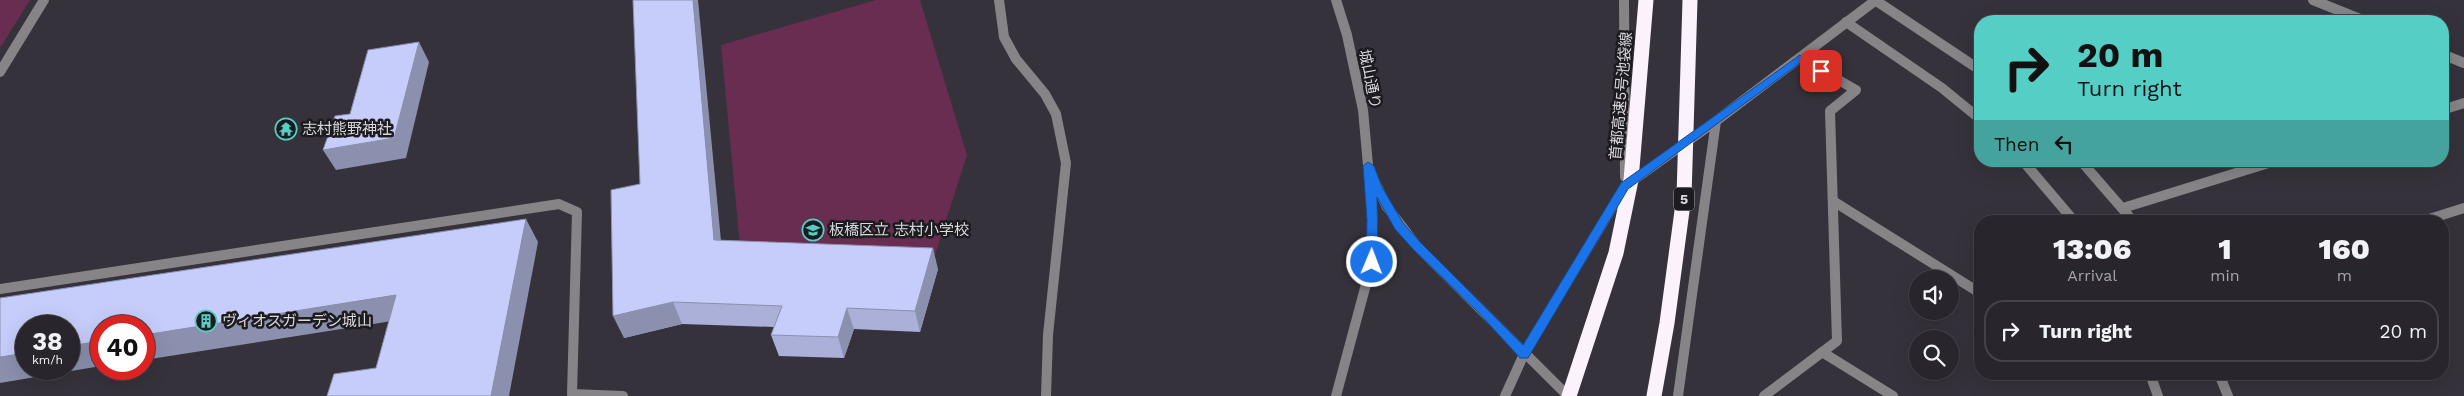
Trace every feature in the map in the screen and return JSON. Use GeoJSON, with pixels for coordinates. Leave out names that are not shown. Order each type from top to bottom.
{"type":"FeatureCollection","features":[{"type":"Feature","properties":{"kind":"highway","name":"首都高速5号池袋線"},"geometry":{"type":"LineString","coordinates":[[1569,396],[1616,253],[1630,180],[1646,0]]}},
{"type":"Feature","properties":{"kind":"highway","name":"5"},"geometry":{"type":"LineString","coordinates":[[1654,396],[1667,323],[1684,196],[1690,0]]}},
{"type":"Feature","properties":{"kind":"street"},"geometry":{"type":"LineString","coordinates":[[0,72],[44,0]]}},
{"type":"Feature","properties":{"kind":"street"},"geometry":{"type":"LineString","coordinates":[[999,0],[1004,36],[1016,59],[1045,94],[1056,114],[1066,164],[1058,256],[1048,335],[1046,396]]}},
{"type":"Feature","properties":{"kind":"street","name":"城山通り"},"geometry":{"type":"LineString","coordinates":[[1336,0],[1347,35],[1363,110],[1373,220],[1372,262],[1336,396]]}},
{"type":"Feature","properties":{"kind":"street"},"geometry":{"type":"LineString","coordinates":[[1624,0],[1626,66],[1624,186]]}},
{"type":"Feature","properties":{"kind":"street"},"geometry":{"type":"LineString","coordinates":[[2314,0],[2350,15]]}},
{"type":"Feature","properties":{"kind":"street"},"geometry":{"type":"LineString","coordinates":[[1505,396],[1524,354],[1624,186],[1716,121],[1800,58],[1870,1],[1974,66]]}},
{"type":"Feature","properties":{"kind":"street"},"geometry":{"type":"LineString","coordinates":[[1846,22],[1942,88],[1974,114]]}},
{"type":"Feature","properties":{"kind":"street"},"geometry":{"type":"LineString","coordinates":[[2449,57],[2464,62]]}},
{"type":"Feature","properties":{"kind":"street"},"geometry":{"type":"LineString","coordinates":[[1764,396],[1837,341],[1830,111],[1856,90],[1800,58]]}},
{"type":"Feature","properties":{"kind":"street"},"geometry":{"type":"LineString","coordinates":[[2449,108],[2464,103]]}},
{"type":"Feature","properties":{"kind":"street"},"geometry":{"type":"LineString","coordinates":[[1678,396],[1716,121]]}},
{"type":"Feature","properties":{"kind":"street"},"geometry":{"type":"LineString","coordinates":[[1368,166],[1376,187],[1399,226],[1524,354],[1569,396]]}},
{"type":"Feature","properties":{"kind":"street"},"geometry":{"type":"LineString","coordinates":[[2027,167],[2069,215]]}},
{"type":"Feature","properties":{"kind":"street"},"geometry":{"type":"LineString","coordinates":[[2086,167],[2128,215]]}},
{"type":"Feature","properties":{"kind":"street"},"geometry":{"type":"LineString","coordinates":[[2123,208],[2256,167]]}},
{"type":"Feature","properties":{"kind":"street"},"geometry":{"type":"LineString","coordinates":[[1832,201],[1974,289]]}},
{"type":"Feature","properties":{"kind":"street"},"geometry":{"type":"LineString","coordinates":[[0,290],[559,204],[577,212],[572,394],[624,396]]}},
{"type":"Feature","properties":{"kind":"street"},"geometry":{"type":"LineString","coordinates":[[2442,215],[2464,208]]}},
{"type":"Feature","properties":{"kind":"street"},"geometry":{"type":"LineString","coordinates":[[1822,352],[1893,396]]}},
{"type":"Feature","properties":{"kind":"street"},"geometry":{"type":"LineString","coordinates":[[2152,380],[2158,396]]}},
{"type":"Feature","properties":{"kind":"street"},"geometry":{"type":"LineString","coordinates":[[2221,380],[2228,396]]}},
{"type":"Feature","properties":{"kind":"shaded area"},"geometry":{"type":"Polygon","coordinates":[[[0,0],[30,0],[0,48],[0,0]]]}},
{"type":"Feature","properties":{"kind":"shaded area"},"geometry":{"type":"Polygon","coordinates":[[[876,0],[920,0],[967,155],[935,255],[740,246],[721,45],[876,0]]]}},
{"type":"Feature","properties":{"kind":"building"},"geometry":{"type":"Polygon","coordinates":[[[633,0],[693,0],[714,240],[933,248],[915,311],[847,308],[838,337],[771,335],[782,306],[673,302],[613,316],[611,190],[640,184],[633,0]]]}},
{"type":"Feature","properties":{"kind":"building"},"geometry":{"type":"Polygon","coordinates":[[[419,42],[394,138],[323,150],[335,116],[350,114],[368,50],[419,42]]]}},
{"type":"Feature","properties":{"kind":"building","name":"ヴィオスガーデン城山"},"geometry":{"type":"Polygon","coordinates":[[[526,219],[491,396],[327,396],[334,374],[376,368],[396,295],[155,333],[155,315],[90,315],[90,343],[80,344],[80,315],[15,315],[15,355],[0,357],[0,298],[526,219]]]}},
{"type":"Feature","properties":{"kind":"place","name":"志村熊野神社"},"geometry":{"type":"Point","coordinates":[286,129]}},
{"type":"Feature","properties":{"kind":"place","name":"板橋区立 志村小学校"},"geometry":{"type":"Point","coordinates":[813,230]}},
{"type":"Feature","properties":{"kind":"place","name":"ヴィオスガーデン城山"},"geometry":{"type":"Point","coordinates":[206,321]}},
{"type":"Feature","properties":{"kind":"route"},"geometry":{"type":"LineString","coordinates":[[1372,262],[1373,220],[1368,166],[1376,187],[1399,226],[1524,354],[1624,186],[1716,121],[1800,58],[1821,71]]}}]}
